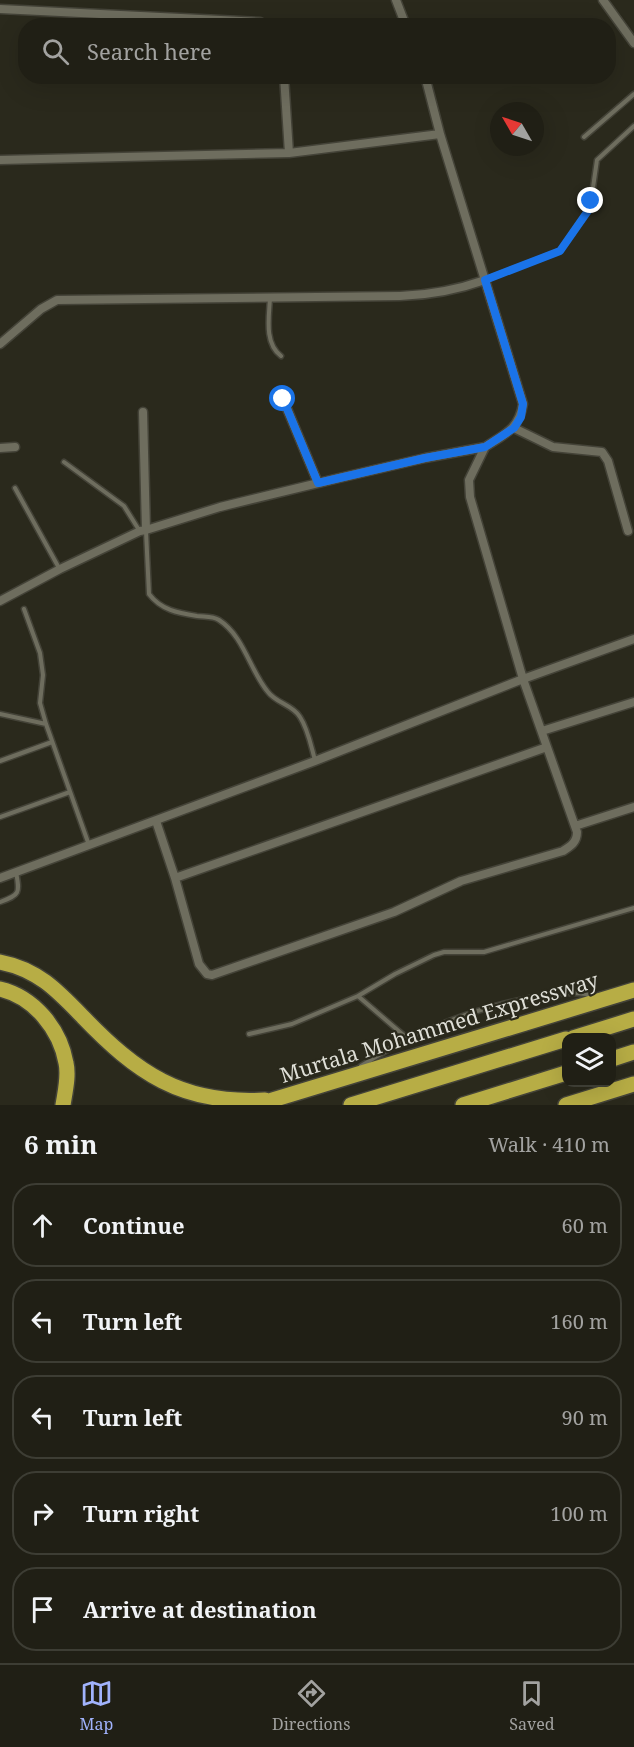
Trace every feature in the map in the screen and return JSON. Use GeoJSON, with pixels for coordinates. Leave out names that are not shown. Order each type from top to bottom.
{"type":"FeatureCollection","features":[{"type":"Feature","properties":{"kind":"highway"},"geometry":{"type":"LineString","coordinates":[[0,962],[16,965],[38,975],[60,993],[127,1061],[146,1076],[184,1097],[206,1103],[232,1103],[258,1102],[288,1095]]}},
{"type":"Feature","properties":{"kind":"highway"},"geometry":{"type":"LineString","coordinates":[[0,989],[25,999],[45,1017],[59,1038],[66,1064],[63,1105]]}},
{"type":"Feature","properties":{"kind":"highway","name":"Murtala Mohammed Expressway"},"geometry":{"type":"LineString","coordinates":[[256,1105],[634,990]]}},
{"type":"Feature","properties":{"kind":"highway"},"geometry":{"type":"LineString","coordinates":[[589,1033],[634,1019]]}},
{"type":"Feature","properties":{"kind":"highway"},"geometry":{"type":"LineString","coordinates":[[351,1105],[562,1041]]}},
{"type":"Feature","properties":{"kind":"highway"},"geometry":{"type":"LineString","coordinates":[[616,1058],[634,1052]]}},
{"type":"Feature","properties":{"kind":"highway"},"geometry":{"type":"LineString","coordinates":[[463,1105],[562,1075]]}},
{"type":"Feature","properties":{"kind":"highway"},"geometry":{"type":"LineString","coordinates":[[566,1105],[584,1102],[634,1084]]}},
{"type":"Feature","properties":{"kind":"street"},"geometry":{"type":"LineString","coordinates":[[396,0],[403,18]]}},
{"type":"Feature","properties":{"kind":"street"},"geometry":{"type":"LineString","coordinates":[[603,0],[634,43]]}},
{"type":"Feature","properties":{"kind":"street"},"geometry":{"type":"LineString","coordinates":[[0,9],[180,18]]}},
{"type":"Feature","properties":{"kind":"street"},"geometry":{"type":"LineString","coordinates":[[285,84],[289,153]]}},
{"type":"Feature","properties":{"kind":"street"},"geometry":{"type":"LineString","coordinates":[[0,601],[60,569],[143,531],[220,507],[425,458],[485,447],[514,428],[521,417],[523,404],[426,84]]}},
{"type":"Feature","properties":{"kind":"street"},"geometry":{"type":"LineString","coordinates":[[0,160],[289,153],[440,134]]}},
{"type":"Feature","properties":{"kind":"street"},"geometry":{"type":"LineString","coordinates":[[0,344],[41,309],[57,300],[430,295],[461,289],[485,280]]}},
{"type":"Feature","properties":{"kind":"street"},"geometry":{"type":"LineString","coordinates":[[283,399],[318,483]]}},
{"type":"Feature","properties":{"kind":"street"},"geometry":{"type":"LineString","coordinates":[[143,412],[143,531]]}},
{"type":"Feature","properties":{"kind":"street"},"geometry":{"type":"LineString","coordinates":[[514,428],[553,447],[602,452],[608,460],[628,531]]}},
{"type":"Feature","properties":{"kind":"street"},"geometry":{"type":"LineString","coordinates":[[0,448],[15,447]]}},
{"type":"Feature","properties":{"kind":"street"},"geometry":{"type":"LineString","coordinates":[[156,821],[199,964],[207,974],[212,975],[394,912],[461,881],[563,851],[572,845],[577,838],[575,826],[523,679],[470,497],[469,480],[485,447]]}},
{"type":"Feature","properties":{"kind":"street"},"geometry":{"type":"LineString","coordinates":[[0,878],[634,639]]}},
{"type":"Feature","properties":{"kind":"street"},"geometry":{"type":"LineString","coordinates":[[542,731],[634,702]]}},
{"type":"Feature","properties":{"kind":"street"},"geometry":{"type":"LineString","coordinates":[[175,878],[547,747]]}},
{"type":"Feature","properties":{"kind":"street"},"geometry":{"type":"LineString","coordinates":[[575,826],[634,807]]}},
{"type":"Feature","properties":{"kind":"lane"},"geometry":{"type":"LineString","coordinates":[[584,137],[634,94]]}},
{"type":"Feature","properties":{"kind":"lane"},"geometry":{"type":"LineString","coordinates":[[485,280],[560,251],[590,208],[597,160],[634,126]]}},
{"type":"Feature","properties":{"kind":"lane"},"geometry":{"type":"LineString","coordinates":[[270,297],[271,344],[274,351],[281,356]]}},
{"type":"Feature","properties":{"kind":"lane"},"geometry":{"type":"LineString","coordinates":[[64,462],[124,506],[143,531],[149,594],[154,602],[172,610],[216,618],[225,624],[235,636],[262,686],[270,695],[299,714],[315,761]]}},
{"type":"Feature","properties":{"kind":"lane"},"geometry":{"type":"LineString","coordinates":[[15,488],[60,569]]}},
{"type":"Feature","properties":{"kind":"lane"},"geometry":{"type":"LineString","coordinates":[[24,609],[40,653],[43,675],[40,703],[89,845]]}},
{"type":"Feature","properties":{"kind":"lane"},"geometry":{"type":"LineString","coordinates":[[0,714],[46,724]]}},
{"type":"Feature","properties":{"kind":"lane"},"geometry":{"type":"LineString","coordinates":[[0,762],[52,742]]}},
{"type":"Feature","properties":{"kind":"lane"},"geometry":{"type":"LineString","coordinates":[[0,817],[70,792]]}},
{"type":"Feature","properties":{"kind":"lane"},"geometry":{"type":"LineString","coordinates":[[0,902],[13,898],[18,893],[16,872]]}},
{"type":"Feature","properties":{"kind":"lane"},"geometry":{"type":"LineString","coordinates":[[249,1034],[292,1024],[358,996],[434,955],[444,952],[484,952],[634,908]]}},
{"type":"Feature","properties":{"kind":"lane"},"geometry":{"type":"LineString","coordinates":[[340,1079],[408,1039],[439,1025],[510,1001],[559,994],[587,993],[603,999]]}},
{"type":"Feature","properties":{"kind":"lane"},"geometry":{"type":"LineString","coordinates":[[358,996],[408,1039]]}},
{"type":"Feature","properties":{"kind":"route"},"geometry":{"type":"LineString","coordinates":[[283,399],[318,483],[425,458],[485,447],[514,428],[521,417],[523,404],[485,280],[560,251],[590,208],[591,201]]}}]}
